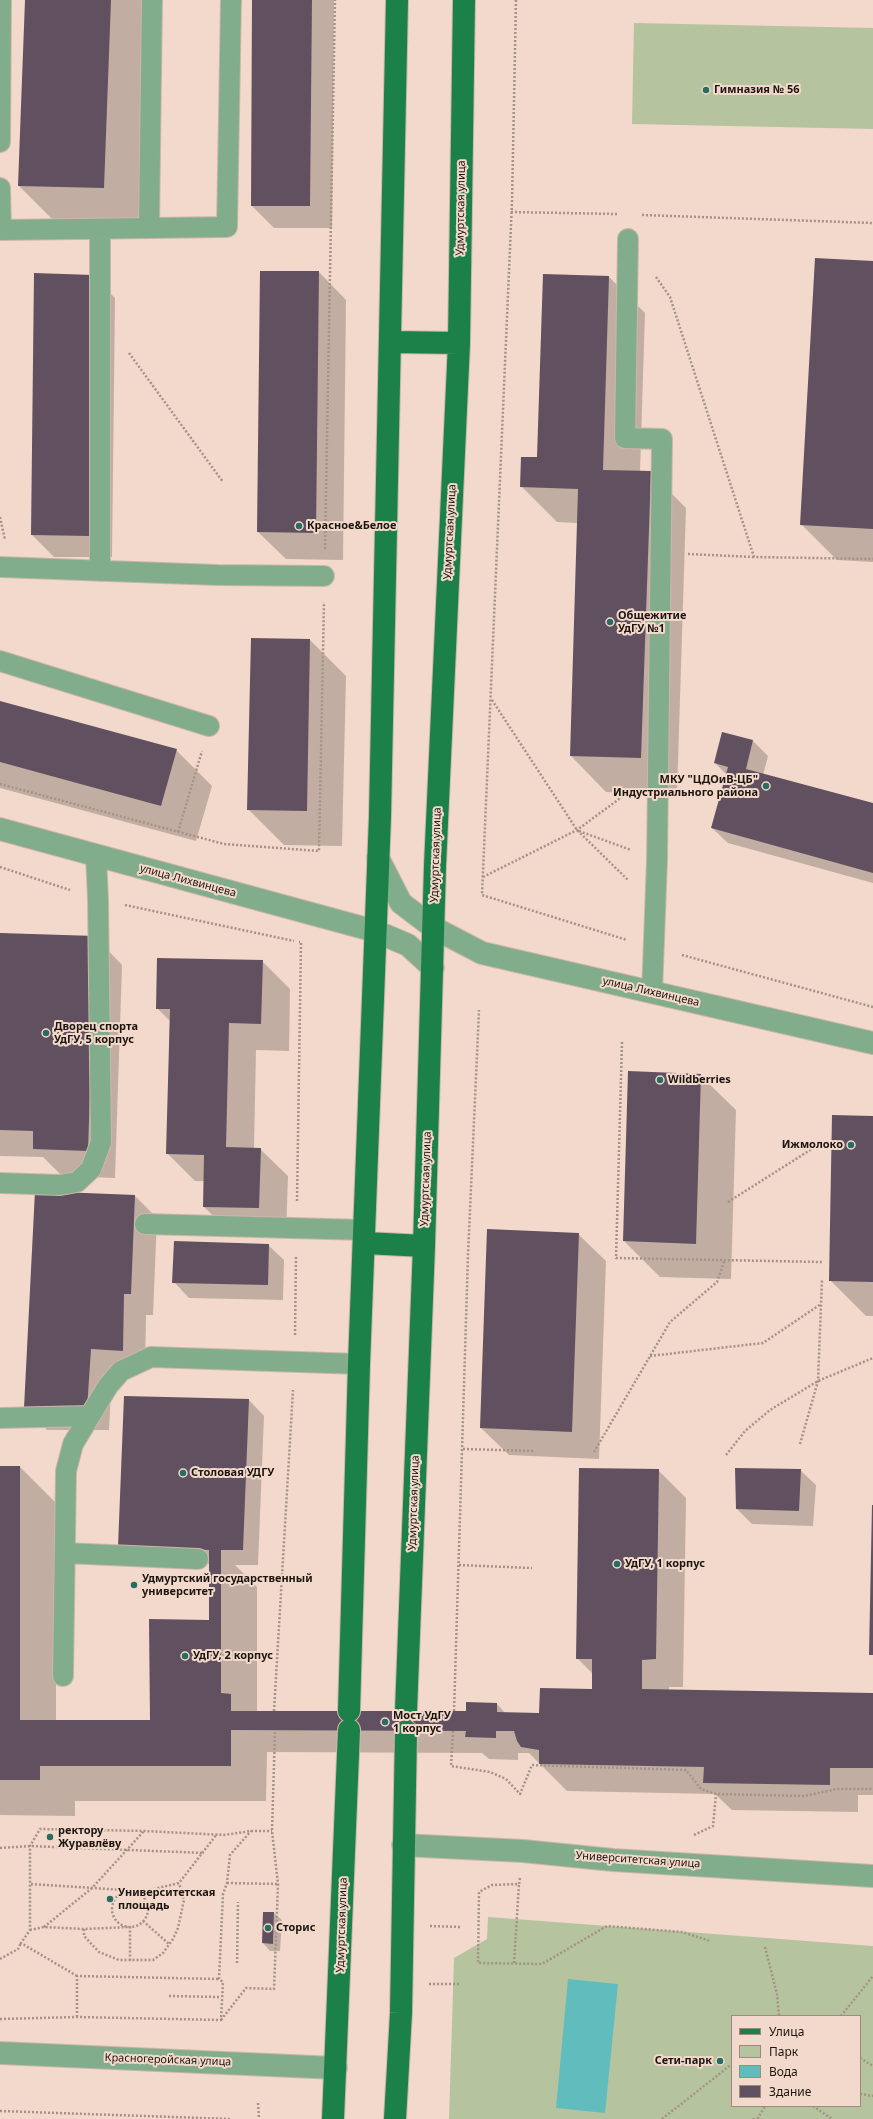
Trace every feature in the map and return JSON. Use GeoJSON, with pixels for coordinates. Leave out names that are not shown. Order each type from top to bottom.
{"type":"FeatureCollection","features":[{"type":"Feature","properties":{"kind":"main road","name":"Удмуртская улица"},"geometry":{"type":"LineString","coordinates":[[333,2119],[349,1720],[359,1364],[378,858],[391,342],[397,0]]}},
{"type":"Feature","properties":{"kind":"main road","name":"Удмуртская улица"},"geometry":{"type":"LineString","coordinates":[[395,2119],[401,2013],[406,1721],[424,1246],[435,866],[459,343],[464,0]]}},
{"type":"Feature","properties":{"kind":"main road"},"geometry":{"type":"LineString","coordinates":[[391,342],[459,343]]}},
{"type":"Feature","properties":{"kind":"main road"},"geometry":{"type":"LineString","coordinates":[[365,1236],[424,1246]]}},
{"type":"Feature","properties":{"kind":"street","name":"улица Лихвинцева"},"geometry":{"type":"LineString","coordinates":[[0,829],[375,931],[408,945],[433,968]]}},
{"type":"Feature","properties":{"kind":"street","name":"улица Лихвинцева"},"geometry":{"type":"LineString","coordinates":[[378,858],[401,902],[434,928],[482,953],[873,1043]]}},
{"type":"Feature","properties":{"kind":"street","name":"Университетская улица"},"geometry":{"type":"LineString","coordinates":[[403,1845],[523,1851],[613,1860],[873,1876]]}},
{"type":"Feature","properties":{"kind":"street","name":"Красногеройская улица"},"geometry":{"type":"LineString","coordinates":[[0,2053],[336,2068]]}},
{"type":"Feature","properties":{"kind":"lane"},"geometry":{"type":"LineString","coordinates":[[0,142],[1,0]]}},
{"type":"Feature","properties":{"kind":"lane"},"geometry":{"type":"LineString","coordinates":[[149,227],[152,0]]}},
{"type":"Feature","properties":{"kind":"lane"},"geometry":{"type":"LineString","coordinates":[[0,188],[1,230],[149,227],[227,228],[231,0]]}},
{"type":"Feature","properties":{"kind":"lane"},"geometry":{"type":"LineString","coordinates":[[100,229],[100,571]]}},
{"type":"Feature","properties":{"kind":"lane"},"geometry":{"type":"LineString","coordinates":[[628,239],[625,438],[662,439],[657,860],[652,993]]}},
{"type":"Feature","properties":{"kind":"lane"},"geometry":{"type":"LineString","coordinates":[[0,567],[217,575],[324,576]]}},
{"type":"Feature","properties":{"kind":"lane"},"geometry":{"type":"LineString","coordinates":[[0,661],[209,726]]}},
{"type":"Feature","properties":{"kind":"lane"},"geometry":{"type":"LineString","coordinates":[[0,1183],[60,1185],[76,1182],[91,1169],[101,1142],[98,899],[96,856]]}},
{"type":"Feature","properties":{"kind":"lane"},"geometry":{"type":"LineString","coordinates":[[145,1224],[297,1229],[365,1236]]}},
{"type":"Feature","properties":{"kind":"lane"},"geometry":{"type":"LineString","coordinates":[[63,1676],[66,1471],[73,1444],[108,1386],[121,1371],[151,1357],[359,1364]]}},
{"type":"Feature","properties":{"kind":"lane"},"geometry":{"type":"LineString","coordinates":[[0,1418],[90,1416]]}},
{"type":"Feature","properties":{"kind":"lane"},"geometry":{"type":"LineString","coordinates":[[65,1553],[198,1559]]}},
{"type":"Feature","properties":{"kind":"path"},"geometry":{"type":"LineString","coordinates":[[0,784],[224,844],[319,851],[335,0]]}},
{"type":"Feature","properties":{"kind":"path"},"geometry":{"type":"LineString","coordinates":[[482,895],[492,699],[511,212],[516,0]]}},
{"type":"Feature","properties":{"kind":"path"},"geometry":{"type":"LineString","coordinates":[[511,212],[618,214]]}},
{"type":"Feature","properties":{"kind":"path"},"geometry":{"type":"LineString","coordinates":[[610,214],[670,297],[754,557]]}},
{"type":"Feature","properties":{"kind":"path"},"geometry":{"type":"LineString","coordinates":[[642,215],[873,223]]}},
{"type":"Feature","properties":{"kind":"path"},"geometry":{"type":"LineString","coordinates":[[100,315],[223,482]]}},
{"type":"Feature","properties":{"kind":"path"},"geometry":{"type":"LineString","coordinates":[[661,553],[754,557],[873,559]]}},
{"type":"Feature","properties":{"kind":"path"},"geometry":{"type":"LineString","coordinates":[[492,699],[577,830],[656,908]]}},
{"type":"Feature","properties":{"kind":"path"},"geometry":{"type":"LineString","coordinates":[[178,832],[209,726]]}},
{"type":"Feature","properties":{"kind":"path"},"geometry":{"type":"LineString","coordinates":[[483,878],[577,830],[658,771]]}},
{"type":"Feature","properties":{"kind":"path"},"geometry":{"type":"LineString","coordinates":[[577,830],[657,860]]}},
{"type":"Feature","properties":{"kind":"path"},"geometry":{"type":"LineString","coordinates":[[0,867],[98,899],[302,942],[295,1361],[274,1711]]}},
{"type":"Feature","properties":{"kind":"path"},"geometry":{"type":"LineString","coordinates":[[454,1711],[468,1248],[479,1010]]}},
{"type":"Feature","properties":{"kind":"path"},"geometry":{"type":"LineString","coordinates":[[622,1042],[616,1258],[822,1262]]}},
{"type":"Feature","properties":{"kind":"path"},"geometry":{"type":"LineString","coordinates":[[728,1202],[826,1140]]}},
{"type":"Feature","properties":{"kind":"path"},"geometry":{"type":"LineString","coordinates":[[594,1452],[670,1322],[717,1282],[725,1259]]}},
{"type":"Feature","properties":{"kind":"path"},"geometry":{"type":"LineString","coordinates":[[800,1444],[818,1380],[822,1280]]}},
{"type":"Feature","properties":{"kind":"path"},"geometry":{"type":"LineString","coordinates":[[650,1356],[763,1343],[821,1304]]}},
{"type":"Feature","properties":{"kind":"path"},"geometry":{"type":"LineString","coordinates":[[726,1455],[745,1431],[770,1410],[818,1380],[873,1358]]}},
{"type":"Feature","properties":{"kind":"path"},"geometry":{"type":"LineString","coordinates":[[463,1449],[535,1451]]}},
{"type":"Feature","properties":{"kind":"path"},"geometry":{"type":"LineString","coordinates":[[459,1565],[532,1568]]}},
{"type":"Feature","properties":{"kind":"path"},"geometry":{"type":"LineString","coordinates":[[221,2020],[246,1988],[274,1989],[278,1884],[272,1831],[275,1731]]}},
{"type":"Feature","properties":{"kind":"path"},"geometry":{"type":"LineString","coordinates":[[453,1731],[451,1766],[490,1772],[506,1779],[520,1794],[532,1765],[686,1770],[701,1789],[716,1794],[804,1796],[836,1789],[873,1789]]}},
{"type":"Feature","properties":{"kind":"path"},"geometry":{"type":"LineString","coordinates":[[690,1864],[693,1836],[713,1826],[716,1794]]}},
{"type":"Feature","properties":{"kind":"path"},"geometry":{"type":"LineString","coordinates":[[0,1959],[18,1949],[30,1930],[30,1846],[40,1829],[144,1831],[224,1835],[250,1830],[272,1831]]}},
{"type":"Feature","properties":{"kind":"path"},"geometry":{"type":"LineString","coordinates":[[219,1979],[223,1894],[227,1883],[230,1855],[250,1830]]}},
{"type":"Feature","properties":{"kind":"path"},"geometry":{"type":"LineString","coordinates":[[44,1927],[92,1888],[144,1831]]}},
{"type":"Feature","properties":{"kind":"path"},"geometry":{"type":"LineString","coordinates":[[138,1893],[180,1883],[218,1834]]}},
{"type":"Feature","properties":{"kind":"path"},"geometry":{"type":"LineString","coordinates":[[0,1848],[30,1846],[204,1853]]}},
{"type":"Feature","properties":{"kind":"path"},"geometry":{"type":"LineString","coordinates":[[514,1963],[520,1874]]}},
{"type":"Feature","properties":{"kind":"path"},"geometry":{"type":"LineString","coordinates":[[84,1929],[84,1936],[99,1952],[119,1960],[153,1960],[163,1953],[178,1928],[184,1900],[180,1883]]}},
{"type":"Feature","properties":{"kind":"path"},"geometry":{"type":"LineString","coordinates":[[227,1883],[278,1884]]}},
{"type":"Feature","properties":{"kind":"path"},"geometry":{"type":"LineString","coordinates":[[30,1930],[44,1927],[84,1929],[130,1927],[143,1920],[148,1912],[147,1905],[142,1895],[127,1890],[31,1884]]}},
{"type":"Feature","properties":{"kind":"path"},"geometry":{"type":"LineString","coordinates":[[519,1884],[492,1884],[479,1892],[478,1963],[542,1964],[607,1926],[682,1932],[710,1941]]}},
{"type":"Feature","properties":{"kind":"path"},"geometry":{"type":"LineString","coordinates":[[127,1890],[117,1895],[114,1900],[112,1912],[119,1923],[130,1927]]}},
{"type":"Feature","properties":{"kind":"path"},"geometry":{"type":"LineString","coordinates":[[237,1963],[238,1902]]}},
{"type":"Feature","properties":{"kind":"path"},"geometry":{"type":"LineString","coordinates":[[143,1920],[169,1944]]}},
{"type":"Feature","properties":{"kind":"path"},"geometry":{"type":"LineString","coordinates":[[430,1932],[430,1925],[461,1927]]}},
{"type":"Feature","properties":{"kind":"path"},"geometry":{"type":"LineString","coordinates":[[130,1927],[130,1961]]}},
{"type":"Feature","properties":{"kind":"path"},"geometry":{"type":"LineString","coordinates":[[21,1943],[77,1976],[219,1979],[223,1982],[221,2020]]}},
{"type":"Feature","properties":{"kind":"path"},"geometry":{"type":"LineString","coordinates":[[765,1947],[777,1994],[778,2015]]}},
{"type":"Feature","properties":{"kind":"path"},"geometry":{"type":"LineString","coordinates":[[77,1976],[77,2017]]}},
{"type":"Feature","properties":{"kind":"path"},"geometry":{"type":"LineString","coordinates":[[842,2015],[873,1976]]}},
{"type":"Feature","properties":{"kind":"path"},"geometry":{"type":"LineString","coordinates":[[428,1984],[458,1984]]}},
{"type":"Feature","properties":{"kind":"path"},"geometry":{"type":"LineString","coordinates":[[169,1996],[219,1997]]}},
{"type":"Feature","properties":{"kind":"path"},"geometry":{"type":"LineString","coordinates":[[0,2019],[77,2017],[221,2020]]}},
{"type":"Feature","properties":{"kind":"path"},"geometry":{"type":"LineString","coordinates":[[861,2059],[873,2066]]}},
{"type":"Feature","properties":{"kind":"path"},"geometry":{"type":"LineString","coordinates":[[662,2119],[731,2065]]}},
{"type":"Feature","properties":{"kind":"path"},"geometry":{"type":"LineString","coordinates":[[861,2094],[873,2096]]}},
{"type":"Feature","properties":{"kind":"path"},"geometry":{"type":"LineString","coordinates":[[258,2104],[258,2119]]}},
{"type":"Feature","properties":{"kind":"path"},"geometry":{"type":"LineString","coordinates":[[753,2119],[758,2118],[764,2107]]}},
{"type":"Feature","properties":{"kind":"path"},"geometry":{"type":"LineString","coordinates":[[814,2107],[832,2119]]}},
{"type":"Feature","properties":{"kind":"path"},"geometry":{"type":"LineString","coordinates":[[0,2111],[230,2119]]}},
{"type":"Feature","properties":{"kind":"green space"},"geometry":{"type":"Polygon","coordinates":[[[634,23],[873,28],[873,129],[632,124],[634,23]]]}},
{"type":"Feature","properties":{"kind":"green space"},"geometry":{"type":"Polygon","coordinates":[[[488,1917],[873,1946],[873,2119],[449,2119],[454,1958],[487,1939],[488,1917]]]}},
{"type":"Feature","properties":{"kind":"water"},"geometry":{"type":"Polygon","coordinates":[[[568,1979],[618,1984],[605,2113],[556,2108],[568,1979]]]}},
{"type":"Feature","properties":{"kind":"building"},"geometry":{"type":"Polygon","coordinates":[[[25,0],[111,0],[104,188],[18,186],[25,0]]]}},
{"type":"Feature","properties":{"kind":"building"},"geometry":{"type":"Polygon","coordinates":[[[252,0],[312,0],[310,206],[251,206],[252,0]]]}},
{"type":"Feature","properties":{"kind":"building"},"geometry":{"type":"Polygon","coordinates":[[[815,258],[873,261],[873,529],[800,525],[815,258]]]}},
{"type":"Feature","properties":{"kind":"building"},"geometry":{"type":"Polygon","coordinates":[[[260,271],[319,271],[316,533],[257,532],[260,271]]]}},
{"type":"Feature","properties":{"kind":"building"},"geometry":{"type":"Polygon","coordinates":[[[34,273],[93,275],[90,536],[31,535],[34,273]]]}},
{"type":"Feature","properties":{"kind":"building","name":"Общежитие УдГУ №1"},"geometry":{"type":"Polygon","coordinates":[[[543,274],[609,276],[603,470],[651,471],[641,758],[570,756],[578,489],[520,487],[521,457],[537,457],[543,274]]]}},
{"type":"Feature","properties":{"kind":"building"},"geometry":{"type":"Polygon","coordinates":[[[251,638],[310,639],[307,811],[247,810],[251,638]]]}},
{"type":"Feature","properties":{"kind":"building"},"geometry":{"type":"Polygon","coordinates":[[[0,701],[177,749],[161,806],[0,762],[0,701]]]}},
{"type":"Feature","properties":{"kind":"building","name":"МКУ \"ЦДОиВ-ЦБ\" Индустриального района"},"geometry":{"type":"Polygon","coordinates":[[[722,732],[753,740],[746,769],[873,803],[873,873],[711,828],[728,767],[714,763],[722,732]]]}},
{"type":"Feature","properties":{"kind":"building","name":"Дворец спорта УдГУ, 5 корпус"},"geometry":{"type":"Polygon","coordinates":[[[0,933],[95,936],[88,1151],[33,1149],[33,1131],[0,1130],[0,933]]]}},
{"type":"Feature","properties":{"kind":"building"},"geometry":{"type":"Polygon","coordinates":[[[157,958],[263,960],[261,1024],[229,1023],[226,1147],[261,1148],[259,1208],[203,1207],[204,1155],[166,1154],[170,1009],[156,1009],[157,958]]]}},
{"type":"Feature","properties":{"kind":"building"},"geometry":{"type":"Polygon","coordinates":[[[628,1071],[701,1074],[696,1244],[623,1241],[628,1071]]]}},
{"type":"Feature","properties":{"kind":"building"},"geometry":{"type":"Polygon","coordinates":[[[832,1115],[873,1116],[873,1282],[829,1281],[832,1115]]]}},
{"type":"Feature","properties":{"kind":"building"},"geometry":{"type":"Polygon","coordinates":[[[35,1191],[135,1195],[131,1294],[124,1294],[123,1351],[91,1349],[87,1409],[24,1408],[35,1191]]]}},
{"type":"Feature","properties":{"kind":"building"},"geometry":{"type":"Polygon","coordinates":[[[487,1229],[579,1233],[572,1432],[480,1428],[487,1229]]]}},
{"type":"Feature","properties":{"kind":"building"},"geometry":{"type":"Polygon","coordinates":[[[174,1241],[269,1244],[268,1285],[172,1283],[174,1241]]]}},
{"type":"Feature","properties":{"kind":"building"},"geometry":{"type":"Polygon","coordinates":[[[124,1396],[249,1399],[243,1550],[221,1550],[221,1693],[231,1694],[231,1711],[466,1711],[466,1702],[497,1703],[497,1712],[539,1713],[540,1688],[592,1689],[592,1659],[576,1659],[579,1468],[659,1469],[656,1659],[642,1660],[642,1689],[873,1693],[873,1768],[830,1768],[830,1785],[703,1783],[704,1767],[539,1764],[539,1750],[521,1747],[517,1741],[514,1731],[496,1731],[496,1738],[465,1737],[466,1731],[231,1730],[231,1766],[40,1766],[40,1780],[0,1780],[0,1466],[20,1466],[20,1720],[150,1720],[149,1619],[209,1620],[209,1550],[118,1547],[124,1396]]]}},
{"type":"Feature","properties":{"kind":"building"},"geometry":{"type":"Polygon","coordinates":[[[735,1468],[801,1469],[799,1511],[736,1509],[735,1468]]]}},
{"type":"Feature","properties":{"kind":"building"},"geometry":{"type":"Polygon","coordinates":[[[872,1505],[873,1655],[869,1655],[872,1505]]]}},
{"type":"Feature","properties":{"kind":"building","name":"Сторис"},"geometry":{"type":"Polygon","coordinates":[[[263,1912],[274,1912],[273,1944],[262,1943],[263,1912]]]}},
{"type":"Feature","properties":{"kind":"place","name":"Гимназия № 56"},"geometry":{"type":"Point","coordinates":[706,90]}},
{"type":"Feature","properties":{"kind":"place","name":"Красное&Белое"},"geometry":{"type":"Point","coordinates":[299,526]}},
{"type":"Feature","properties":{"kind":"place","name":"Общежитие УдГУ №1"},"geometry":{"type":"Point","coordinates":[610,622]}},
{"type":"Feature","properties":{"kind":"place","name":"МКУ \"ЦДОиВ-ЦБ\" Индустриального района"},"geometry":{"type":"Point","coordinates":[766,786]}},
{"type":"Feature","properties":{"kind":"place","name":"Дворец спорта УдГУ, 5 корпус"},"geometry":{"type":"Point","coordinates":[46,1033]}},
{"type":"Feature","properties":{"kind":"place","name":"Wildberries"},"geometry":{"type":"Point","coordinates":[660,1080]}},
{"type":"Feature","properties":{"kind":"place","name":"Ижмолоко"},"geometry":{"type":"Point","coordinates":[851,1145]}},
{"type":"Feature","properties":{"kind":"place","name":"Столовая УДГУ"},"geometry":{"type":"Point","coordinates":[183,1473]}},
{"type":"Feature","properties":{"kind":"place","name":"УдГУ, 1 корпус"},"geometry":{"type":"Point","coordinates":[617,1564]}},
{"type":"Feature","properties":{"kind":"place","name":"Удмуртский государственный университет"},"geometry":{"type":"Point","coordinates":[134,1585]}},
{"type":"Feature","properties":{"kind":"place","name":"УдГУ, 2 корпус"},"geometry":{"type":"Point","coordinates":[185,1656]}},
{"type":"Feature","properties":{"kind":"place","name":"Мост УдГУ 1 корпус"},"geometry":{"type":"Point","coordinates":[385,1722]}},
{"type":"Feature","properties":{"kind":"place","name":"ректору Журавлёву"},"geometry":{"type":"Point","coordinates":[50,1837]}},
{"type":"Feature","properties":{"kind":"place","name":"Университетская площадь"},"geometry":{"type":"Point","coordinates":[110,1899]}},
{"type":"Feature","properties":{"kind":"place","name":"Сторис"},"geometry":{"type":"Point","coordinates":[268,1928]}},
{"type":"Feature","properties":{"kind":"place","name":"Сети-парк"},"geometry":{"type":"Point","coordinates":[720,2061]}}]}
